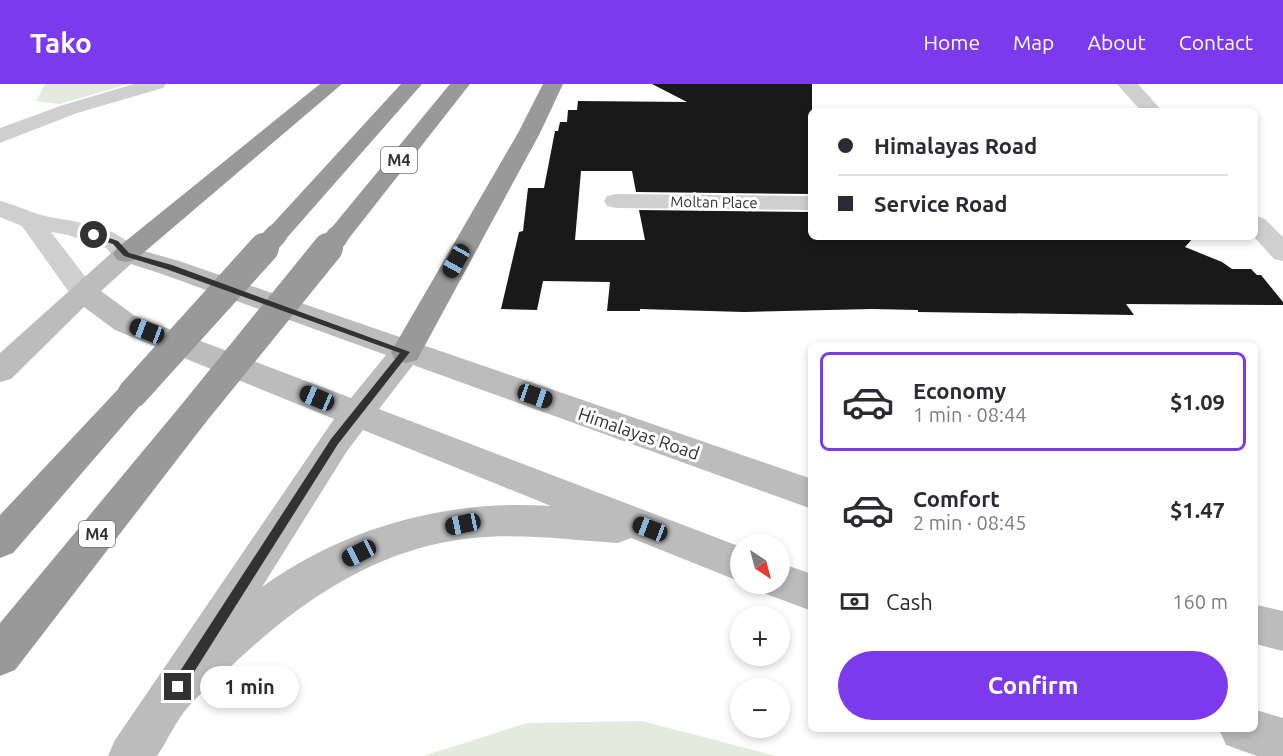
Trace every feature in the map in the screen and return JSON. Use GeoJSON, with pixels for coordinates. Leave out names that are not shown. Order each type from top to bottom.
{"type":"FeatureCollection","features":[{"type":"Feature","properties":{"kind":"highway"},"geometry":{"type":"LineString","coordinates":[[126,254],[332,84]]}},
{"type":"Feature","properties":{"kind":"highway","name":"M4"},"geometry":{"type":"LineString","coordinates":[[0,541],[412,84]]}},
{"type":"Feature","properties":{"kind":"highway","name":"M4"},"geometry":{"type":"LineString","coordinates":[[0,655],[460,84]]}},
{"type":"Feature","properties":{"kind":"highway"},"geometry":{"type":"LineString","coordinates":[[406,352],[529,133],[553,84]]}},
{"type":"Feature","properties":{"kind":"street"},"geometry":{"type":"LineString","coordinates":[[0,136],[70,109],[156,84]]}},
{"type":"Feature","properties":{"kind":"street"},"geometry":{"type":"LineString","coordinates":[[1127,84],[1149,108]]}},
{"type":"Feature","properties":{"kind":"street","name":"Moltan Place"},"geometry":{"type":"LineString","coordinates":[[616,201],[808,203]]}},
{"type":"Feature","properties":{"kind":"street","name":"Himalayas Road"},"geometry":{"type":"LineString","coordinates":[[0,208],[33,220],[73,228],[116,242],[126,254],[169,267],[808,493]]}},
{"type":"Feature","properties":{"kind":"street"},"geometry":{"type":"LineString","coordinates":[[33,220],[39,234],[82,292],[125,323],[730,561]]}},
{"type":"Feature","properties":{"kind":"street"},"geometry":{"type":"LineString","coordinates":[[1258,226],[1283,253]]}},
{"type":"Feature","properties":{"kind":"street"},"geometry":{"type":"LineString","coordinates":[[0,371],[82,292],[126,254]]}},
{"type":"Feature","properties":{"kind":"street"},"geometry":{"type":"LineString","coordinates":[[131,756],[355,413],[406,352]]}},
{"type":"Feature","properties":{"kind":"street"},"geometry":{"type":"LineString","coordinates":[[178,687],[271,606],[320,573],[359,553],[401,537],[463,524],[504,520],[650,529]]}},
{"type":"Feature","properties":{"kind":"street"},"geometry":{"type":"LineString","coordinates":[[790,585],[808,592]]}},
{"type":"Feature","properties":{"kind":"street"},"geometry":{"type":"LineString","coordinates":[[1258,625],[1283,631]]}},
{"type":"Feature","properties":{"kind":"street"},"geometry":{"type":"LineString","coordinates":[[1252,732],[1283,741]]}},
{"type":"Feature","properties":{"kind":"shaded area"},"geometry":{"type":"Polygon","coordinates":[[[45,84],[129,84],[60,104],[36,101],[45,84]]]}},
{"type":"Feature","properties":{"kind":"shaded area"},"geometry":{"type":"Polygon","coordinates":[[[642,721],[776,756],[423,756],[527,723],[642,721]]]}},
{"type":"Feature","properties":{"kind":"building"},"geometry":{"type":"Polygon","coordinates":[[[652,84],[812,84],[812,108],[808,108],[808,194],[636,192],[632,171],[581,171],[575,240],[645,240],[639,210],[808,212],[808,240],[1191,240],[1185,247],[1222,262],[1232,269],[1251,269],[1257,275],[1261,275],[1283,305],[1126,304],[1134,315],[918,312],[918,310],[872,309],[744,312],[640,309],[640,311],[607,311],[610,282],[543,281],[537,310],[501,309],[519,232],[523,231],[528,188],[544,188],[555,131],[558,131],[560,122],[567,122],[568,110],[577,110],[578,101],[687,102],[652,84]]]}},
{"type":"Feature","properties":{"kind":"route"},"geometry":{"type":"LineString","coordinates":[[94,235],[116,242],[126,254],[169,267],[406,352],[355,413],[335,442],[178,687]]}}]}
